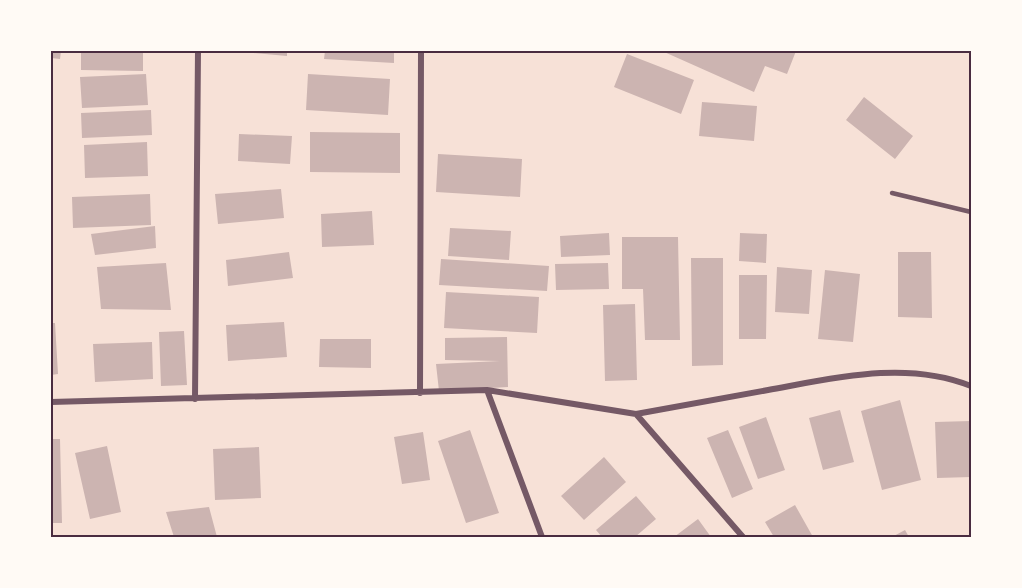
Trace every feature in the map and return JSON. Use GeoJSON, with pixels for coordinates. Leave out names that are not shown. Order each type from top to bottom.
{"type":"FeatureCollection","features":[{"type":"Feature","properties":{"kind":"street"},"geometry":{"type":"LineString","coordinates":[[195,399],[198,51]]}},
{"type":"Feature","properties":{"kind":"street"},"geometry":{"type":"LineString","coordinates":[[420,393],[421,51]]}},
{"type":"Feature","properties":{"kind":"street"},"geometry":{"type":"LineString","coordinates":[[51,402],[487,390],[636,414],[855,374],[924,374],[951,378],[971,386]]}},
{"type":"Feature","properties":{"kind":"street"},"geometry":{"type":"LineString","coordinates":[[487,390],[542,537]]}},
{"type":"Feature","properties":{"kind":"street"},"geometry":{"type":"LineString","coordinates":[[636,414],[743,537]]}},
{"type":"Feature","properties":{"kind":"lane"},"geometry":{"type":"LineString","coordinates":[[892,193],[971,212]]}},
{"type":"Feature","properties":{"kind":"building"},"geometry":{"type":"Polygon","coordinates":[[[51,51],[61,51],[60,59],[51,58],[51,51]]]}},
{"type":"Feature","properties":{"kind":"building"},"geometry":{"type":"Polygon","coordinates":[[[81,51],[143,51],[143,71],[81,70],[81,51]]]}},
{"type":"Feature","properties":{"kind":"building"},"geometry":{"type":"Polygon","coordinates":[[[231,51],[287,51],[287,56],[231,51]]]}},
{"type":"Feature","properties":{"kind":"building"},"geometry":{"type":"Polygon","coordinates":[[[325,51],[394,51],[394,63],[324,59],[325,51]]]}},
{"type":"Feature","properties":{"kind":"building"},"geometry":{"type":"Polygon","coordinates":[[[662,51],[796,51],[787,74],[765,66],[754,92],[662,51]]]}},
{"type":"Feature","properties":{"kind":"building"},"geometry":{"type":"Polygon","coordinates":[[[627,54],[694,80],[681,114],[614,87],[627,54]]]}},
{"type":"Feature","properties":{"kind":"building"},"geometry":{"type":"Polygon","coordinates":[[[146,74],[148,105],[82,108],[80,77],[146,74]]]}},
{"type":"Feature","properties":{"kind":"building"},"geometry":{"type":"Polygon","coordinates":[[[308,74],[390,79],[388,115],[306,110],[308,74]]]}},
{"type":"Feature","properties":{"kind":"building"},"geometry":{"type":"Polygon","coordinates":[[[864,97],[913,136],[895,159],[846,120],[864,97]]]}},
{"type":"Feature","properties":{"kind":"building"},"geometry":{"type":"Polygon","coordinates":[[[702,102],[757,106],[754,141],[699,136],[702,102]]]}},
{"type":"Feature","properties":{"kind":"building"},"geometry":{"type":"Polygon","coordinates":[[[151,110],[152,135],[82,138],[81,113],[151,110]]]}},
{"type":"Feature","properties":{"kind":"building"},"geometry":{"type":"Polygon","coordinates":[[[310,132],[400,133],[400,173],[310,172],[310,132]]]}},
{"type":"Feature","properties":{"kind":"building"},"geometry":{"type":"Polygon","coordinates":[[[239,134],[292,136],[290,164],[238,161],[239,134]]]}},
{"type":"Feature","properties":{"kind":"building"},"geometry":{"type":"Polygon","coordinates":[[[147,142],[148,176],[85,178],[84,145],[147,142]]]}},
{"type":"Feature","properties":{"kind":"building"},"geometry":{"type":"Polygon","coordinates":[[[438,154],[522,159],[520,197],[436,192],[438,154]]]}},
{"type":"Feature","properties":{"kind":"building"},"geometry":{"type":"Polygon","coordinates":[[[281,189],[284,218],[218,224],[215,194],[281,189]]]}},
{"type":"Feature","properties":{"kind":"building"},"geometry":{"type":"Polygon","coordinates":[[[150,194],[151,225],[73,228],[72,197],[150,194]]]}},
{"type":"Feature","properties":{"kind":"building"},"geometry":{"type":"Polygon","coordinates":[[[372,211],[374,245],[322,247],[321,214],[372,211]]]}},
{"type":"Feature","properties":{"kind":"building"},"geometry":{"type":"Polygon","coordinates":[[[155,226],[156,248],[95,255],[91,234],[155,226]]]}},
{"type":"Feature","properties":{"kind":"building"},"geometry":{"type":"Polygon","coordinates":[[[450,228],[511,231],[509,260],[448,256],[450,228]]]}},
{"type":"Feature","properties":{"kind":"building"},"geometry":{"type":"Polygon","coordinates":[[[609,233],[610,255],[561,257],[560,236],[609,233]]]}},
{"type":"Feature","properties":{"kind":"building"},"geometry":{"type":"Polygon","coordinates":[[[740,233],[767,234],[766,263],[739,261],[740,233]]]}},
{"type":"Feature","properties":{"kind":"building"},"geometry":{"type":"Polygon","coordinates":[[[622,237],[678,237],[680,340],[645,340],[643,289],[622,289],[622,237]]]}},
{"type":"Feature","properties":{"kind":"building"},"geometry":{"type":"Polygon","coordinates":[[[289,252],[293,278],[228,286],[226,260],[289,252]]]}},
{"type":"Feature","properties":{"kind":"building"},"geometry":{"type":"Polygon","coordinates":[[[898,252],[931,252],[932,318],[898,317],[898,252]]]}},
{"type":"Feature","properties":{"kind":"building"},"geometry":{"type":"Polygon","coordinates":[[[691,258],[723,258],[723,365],[692,366],[691,258]]]}},
{"type":"Feature","properties":{"kind":"building"},"geometry":{"type":"Polygon","coordinates":[[[441,259],[549,266],[547,291],[439,285],[441,259]]]}},
{"type":"Feature","properties":{"kind":"building"},"geometry":{"type":"Polygon","coordinates":[[[166,263],[171,310],[101,309],[97,267],[166,263]]]}},
{"type":"Feature","properties":{"kind":"building"},"geometry":{"type":"Polygon","coordinates":[[[608,263],[609,289],[556,290],[555,264],[608,263]]]}},
{"type":"Feature","properties":{"kind":"building"},"geometry":{"type":"Polygon","coordinates":[[[777,267],[812,270],[809,314],[775,312],[777,267]]]}},
{"type":"Feature","properties":{"kind":"building"},"geometry":{"type":"Polygon","coordinates":[[[825,270],[860,274],[853,342],[818,339],[825,270]]]}},
{"type":"Feature","properties":{"kind":"building"},"geometry":{"type":"Polygon","coordinates":[[[739,275],[767,275],[766,339],[739,339],[739,275]]]}},
{"type":"Feature","properties":{"kind":"building"},"geometry":{"type":"Polygon","coordinates":[[[446,292],[539,297],[537,333],[444,328],[446,292]]]}},
{"type":"Feature","properties":{"kind":"building"},"geometry":{"type":"Polygon","coordinates":[[[635,304],[637,380],[605,381],[603,305],[635,304]]]}},
{"type":"Feature","properties":{"kind":"building"},"geometry":{"type":"Polygon","coordinates":[[[284,322],[287,357],[228,361],[226,325],[284,322]]]}},
{"type":"Feature","properties":{"kind":"building"},"geometry":{"type":"Polygon","coordinates":[[[51,323],[55,323],[58,374],[51,375],[51,323]]]}},
{"type":"Feature","properties":{"kind":"building"},"geometry":{"type":"Polygon","coordinates":[[[184,331],[187,385],[161,386],[159,332],[184,331]]]}},
{"type":"Feature","properties":{"kind":"building"},"geometry":{"type":"Polygon","coordinates":[[[507,337],[508,387],[439,391],[436,364],[500,361],[445,360],[445,338],[507,337]]]}},
{"type":"Feature","properties":{"kind":"building"},"geometry":{"type":"Polygon","coordinates":[[[320,339],[371,339],[371,368],[319,367],[320,339]]]}},
{"type":"Feature","properties":{"kind":"building"},"geometry":{"type":"Polygon","coordinates":[[[152,342],[153,379],[95,382],[93,344],[152,342]]]}},
{"type":"Feature","properties":{"kind":"building"},"geometry":{"type":"Polygon","coordinates":[[[900,400],[921,480],[882,490],[861,411],[900,400]]]}},
{"type":"Feature","properties":{"kind":"building"},"geometry":{"type":"Polygon","coordinates":[[[840,410],[854,462],[823,470],[809,418],[840,410]]]}},
{"type":"Feature","properties":{"kind":"building"},"geometry":{"type":"Polygon","coordinates":[[[766,417],[785,470],[758,479],[739,427],[766,417]]]}},
{"type":"Feature","properties":{"kind":"building"},"geometry":{"type":"Polygon","coordinates":[[[971,421],[971,477],[937,478],[935,422],[971,421]]]}},
{"type":"Feature","properties":{"kind":"building"},"geometry":{"type":"Polygon","coordinates":[[[470,430],[499,513],[466,523],[438,441],[470,430]]]}},
{"type":"Feature","properties":{"kind":"building"},"geometry":{"type":"Polygon","coordinates":[[[728,430],[753,489],[732,498],[707,438],[728,430]]]}},
{"type":"Feature","properties":{"kind":"building"},"geometry":{"type":"Polygon","coordinates":[[[423,432],[430,480],[402,484],[394,437],[423,432]]]}},
{"type":"Feature","properties":{"kind":"building"},"geometry":{"type":"Polygon","coordinates":[[[51,439],[60,439],[62,523],[51,523],[51,439]]]}},
{"type":"Feature","properties":{"kind":"building"},"geometry":{"type":"Polygon","coordinates":[[[107,446],[121,512],[90,519],[75,453],[107,446]]]}},
{"type":"Feature","properties":{"kind":"building"},"geometry":{"type":"Polygon","coordinates":[[[259,447],[261,498],[215,500],[213,449],[259,447]]]}},
{"type":"Feature","properties":{"kind":"building"},"geometry":{"type":"Polygon","coordinates":[[[604,457],[626,482],[584,520],[561,496],[604,457]]]}},
{"type":"Feature","properties":{"kind":"building"},"geometry":{"type":"Polygon","coordinates":[[[636,496],[656,519],[635,537],[602,537],[596,530],[636,496]]]}},
{"type":"Feature","properties":{"kind":"building"},"geometry":{"type":"Polygon","coordinates":[[[795,505],[813,537],[774,537],[765,522],[795,505]]]}},
{"type":"Feature","properties":{"kind":"building"},"geometry":{"type":"Polygon","coordinates":[[[209,507],[217,537],[174,537],[166,512],[209,507]]]}},
{"type":"Feature","properties":{"kind":"building"},"geometry":{"type":"Polygon","coordinates":[[[698,519],[711,537],[674,537],[698,519]]]}},
{"type":"Feature","properties":{"kind":"building"},"geometry":{"type":"Polygon","coordinates":[[[905,530],[909,537],[892,537],[905,530]]]}}]}
